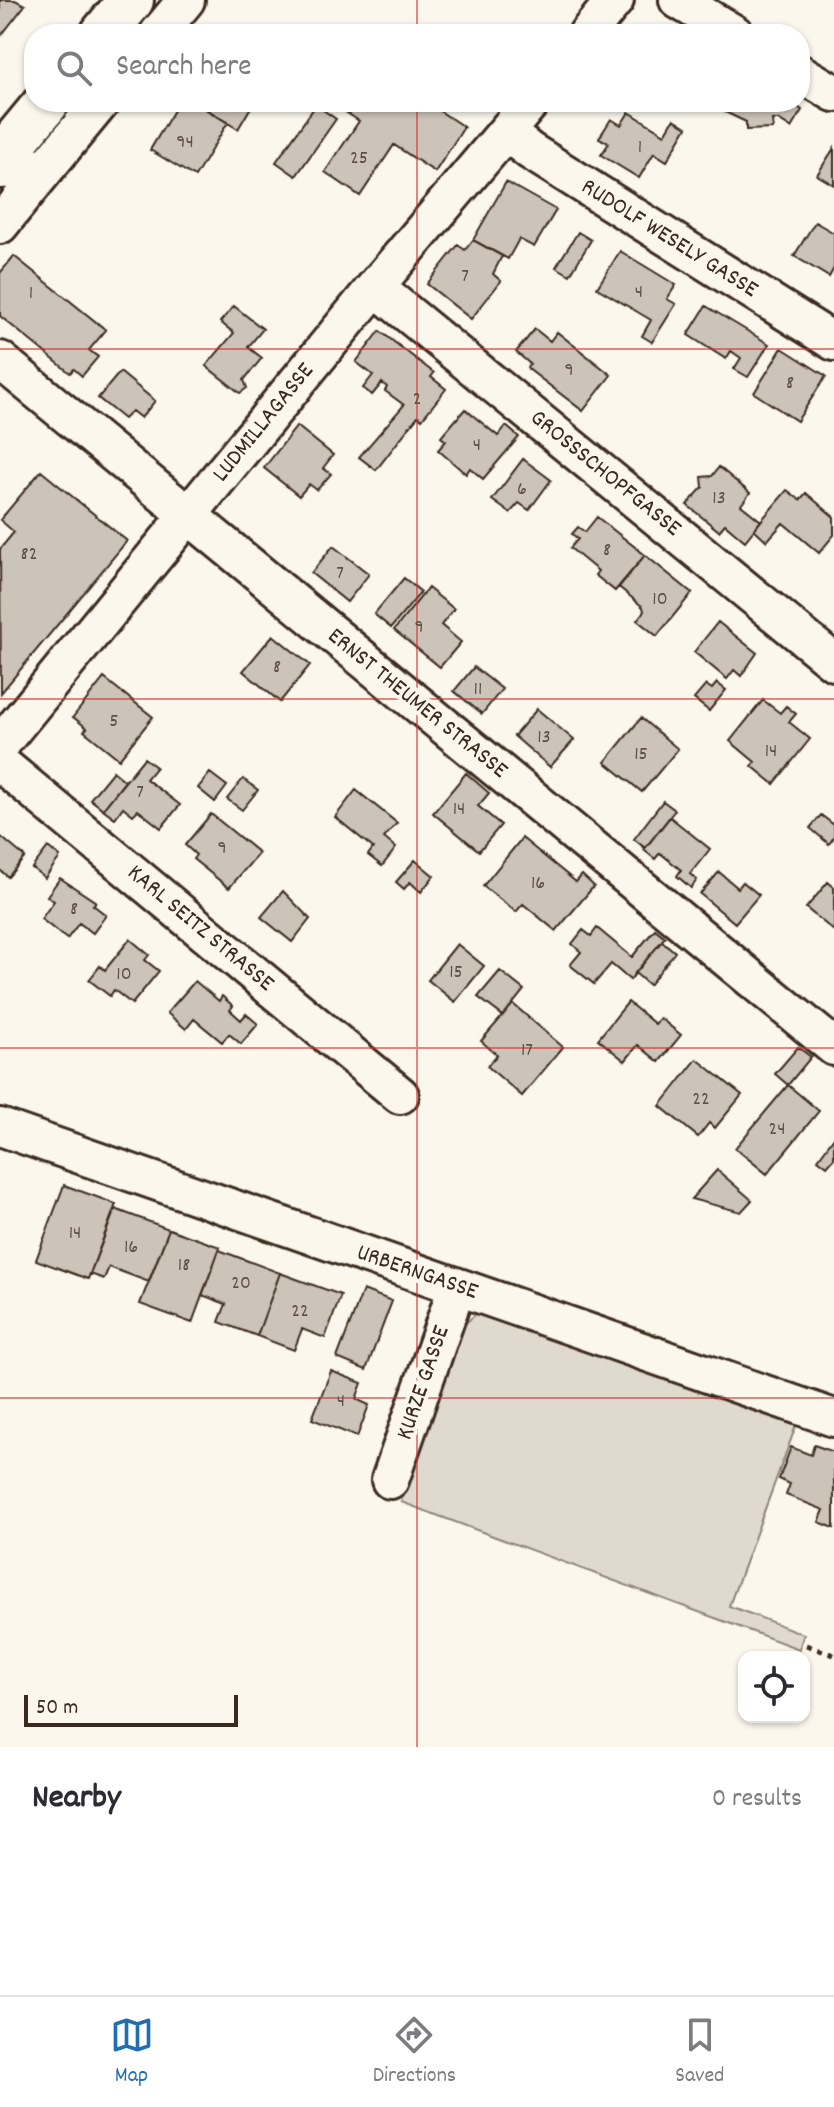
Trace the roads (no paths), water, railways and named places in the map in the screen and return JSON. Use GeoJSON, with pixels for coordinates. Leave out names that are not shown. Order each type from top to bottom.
{"type":"FeatureCollection","features":[{"type":"Feature","properties":{"kind":"main road"},"geometry":{"type":"LineString","coordinates":[[111,24],[131,0]]}},
{"type":"Feature","properties":{"kind":"main road"},"geometry":{"type":"LineString","coordinates":[[0,159],[39,112]]}},
{"type":"Feature","properties":{"kind":"street"},"geometry":{"type":"LineString","coordinates":[[166,24],[186,0]]}},
{"type":"Feature","properties":{"kind":"street"},"geometry":{"type":"LineString","coordinates":[[595,24],[615,0]]}},
{"type":"Feature","properties":{"kind":"street"},"geometry":{"type":"LineString","coordinates":[[678,0],[718,24]]}},
{"type":"Feature","properties":{"kind":"street"},"geometry":{"type":"LineString","coordinates":[[810,79],[834,93]]}},
{"type":"Feature","properties":{"kind":"street"},"geometry":{"type":"LineString","coordinates":[[0,225],[93,112]]}},
{"type":"Feature","properties":{"kind":"street","name":"LUDMILLAGASSE"},"geometry":{"type":"LineString","coordinates":[[0,745],[375,287],[523,112]]}},
{"type":"Feature","properties":{"kind":"street","name":"RUDOLF WESELY GASSE"},"geometry":{"type":"LineString","coordinates":[[506,132],[530,151],[834,342]]}},
{"type":"Feature","properties":{"kind":"street"},"geometry":{"type":"LineString","coordinates":[[0,170],[48,166]]}},
{"type":"Feature","properties":{"kind":"street","name":"GROSSSCHOPFGASSE"},"geometry":{"type":"LineString","coordinates":[[375,287],[834,662]]}},
{"type":"Feature","properties":{"kind":"street","name":"ERNST THEUMER STRASSE"},"geometry":{"type":"LineString","coordinates":[[0,360],[834,1047]]}},
{"type":"Feature","properties":{"kind":"street","name":"KARL SEITZ STRASSE"},"geometry":{"type":"LineString","coordinates":[[0,763],[400,1095]]}},
{"type":"Feature","properties":{"kind":"street","name":"URBERNGASSE"},"geometry":{"type":"LineString","coordinates":[[0,1127],[834,1418]]}},
{"type":"Feature","properties":{"kind":"street","name":"KURZE GASSE"},"geometry":{"type":"LineString","coordinates":[[390,1480],[457,1287]]}}]}
